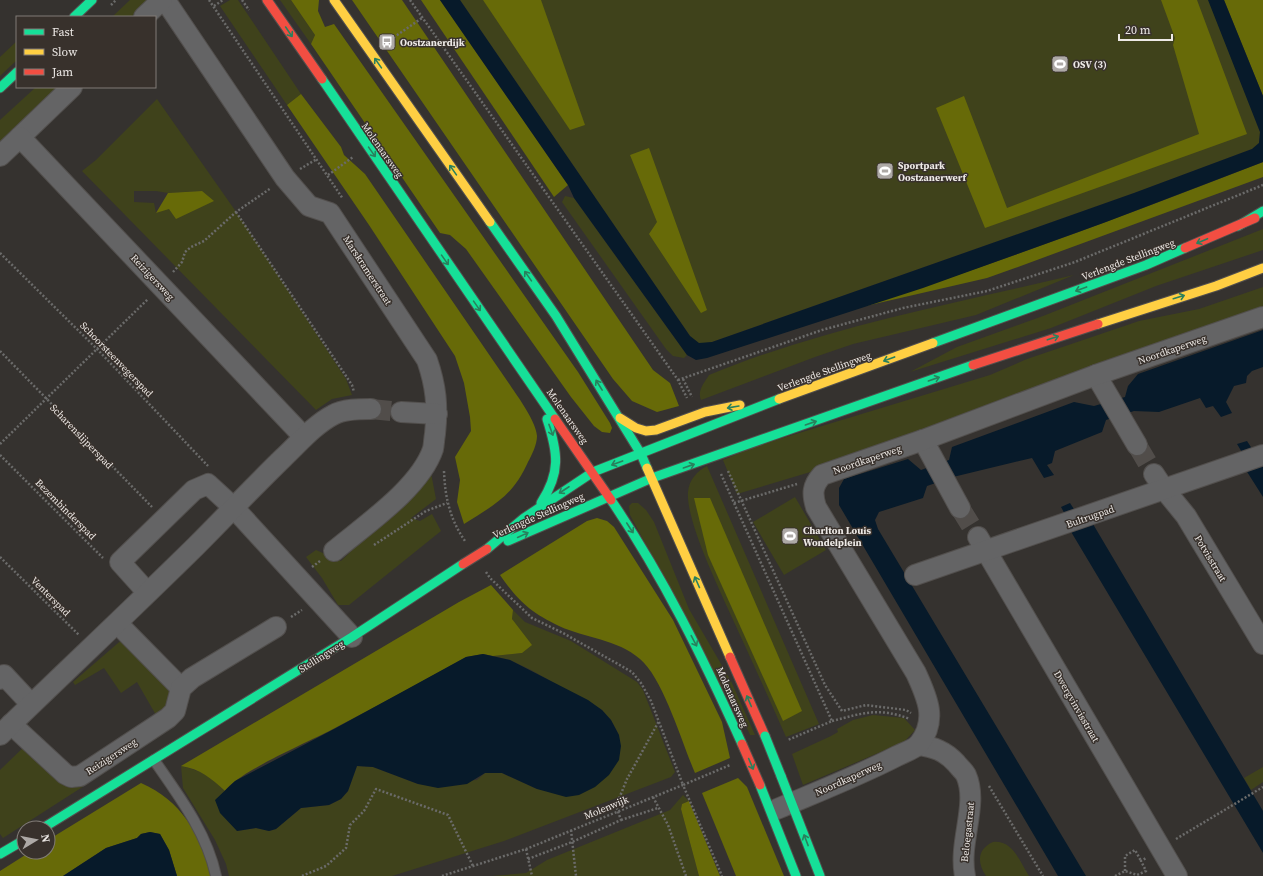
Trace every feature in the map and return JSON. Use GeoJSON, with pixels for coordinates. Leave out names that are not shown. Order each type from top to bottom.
{"type":"FeatureCollection","features":[{"type":"Feature","properties":{"kind":"main road"},"geometry":{"type":"LineString","coordinates":[[75,16],[92,0]]}},
{"type":"Feature","properties":{"kind":"main road","name":"Molenaarsweg"},"geometry":{"type":"LineString","coordinates":[[267,0],[631,529],[708,667],[760,784],[796,876]]}},
{"type":"Feature","properties":{"kind":"main road","name":"Molenaarsweg"},"geometry":{"type":"LineString","coordinates":[[334,0],[556,316],[641,454],[765,736],[820,876]]}},
{"type":"Feature","properties":{"kind":"main road"},"geometry":{"type":"LineString","coordinates":[[0,88],[16,73]]}},
{"type":"Feature","properties":{"kind":"main road"},"geometry":{"type":"LineString","coordinates":[[1238,226],[1263,211]]}},
{"type":"Feature","properties":{"kind":"main road","name":"Verlengde Stellingweg"},"geometry":{"type":"LineString","coordinates":[[487,550],[536,510],[593,472],[785,397],[1146,265],[1263,215]]}},
{"type":"Feature","properties":{"kind":"main road","name":"Verlengde Stellingweg"},"geometry":{"type":"LineString","coordinates":[[487,550],[652,478],[1016,350],[1216,286],[1263,268]]}},
{"type":"Feature","properties":{"kind":"main road"},"geometry":{"type":"LineString","coordinates":[[536,510],[552,488],[557,472],[558,456],[555,441],[538,394]]}},
{"type":"Feature","properties":{"kind":"main road"},"geometry":{"type":"LineString","coordinates":[[620,418],[636,428],[646,431],[656,430],[705,412],[785,397]]}},
{"type":"Feature","properties":{"kind":"main road","name":"Stellingweg"},"geometry":{"type":"LineString","coordinates":[[56,820],[352,636],[487,550]]}},
{"type":"Feature","properties":{"kind":"main road"},"geometry":{"type":"LineString","coordinates":[[1,852],[16,844]]}},
{"type":"Feature","properties":{"kind":"street"},"geometry":{"type":"LineString","coordinates":[[145,16],[162,0]]}},
{"type":"Feature","properties":{"kind":"street","name":"Marskramerstraat"},"geometry":{"type":"LineString","coordinates":[[165,0],[286,178],[309,206],[330,213],[427,360],[435,381],[437,414],[433,449],[419,475],[402,493],[334,551]]}},
{"type":"Feature","properties":{"kind":"street"},"geometry":{"type":"LineString","coordinates":[[0,156],[71,88]]}},
{"type":"Feature","properties":{"kind":"street","name":"Reizigersweg"},"geometry":{"type":"LineString","coordinates":[[20,137],[304,438]]}},
{"type":"Feature","properties":{"kind":"street","name":"Noordkaperweg"},"geometry":{"type":"LineString","coordinates":[[813,490],[816,481],[830,472],[927,448],[1096,375],[1263,317]]}},
{"type":"Feature","properties":{"kind":"street"},"geometry":{"type":"LineString","coordinates":[[1096,375],[1137,445]]}},
{"type":"Feature","properties":{"kind":"street","name":"Reizigersweg"},"geometry":{"type":"LineString","coordinates":[[181,688],[175,710],[168,718],[80,776],[72,777],[65,774],[6,730],[91,647],[118,624],[147,592],[195,547],[233,507],[304,438],[334,414],[365,409]]}},
{"type":"Feature","properties":{"kind":"street"},"geometry":{"type":"LineString","coordinates":[[400,412],[437,414]]}},
{"type":"Feature","properties":{"kind":"street"},"geometry":{"type":"LineString","coordinates":[[927,448],[960,508]]}},
{"type":"Feature","properties":{"kind":"street","name":"Bultrugpad"},"geometry":{"type":"LineString","coordinates":[[915,574],[982,543],[1074,521],[1159,482],[1256,457]]}},
{"type":"Feature","properties":{"kind":"street","name":"Potvisstraat"},"geometry":{"type":"LineString","coordinates":[[1159,482],[1186,516],[1263,644]]}},
{"type":"Feature","properties":{"kind":"street"},"geometry":{"type":"LineString","coordinates":[[147,592],[120,562],[165,520],[194,490],[208,484],[233,507],[352,636]]}},
{"type":"Feature","properties":{"kind":"street"},"geometry":{"type":"LineString","coordinates":[[813,490],[816,508],[916,673],[928,697],[930,711],[928,724],[918,745]]}},
{"type":"Feature","properties":{"kind":"street","name":"Dwergvinvisstraat"},"geometry":{"type":"LineString","coordinates":[[982,543],[1177,876]]}},
{"type":"Feature","properties":{"kind":"street"},"geometry":{"type":"LineString","coordinates":[[118,624],[181,688],[192,678],[276,627]]}},
{"type":"Feature","properties":{"kind":"street"},"geometry":{"type":"LineString","coordinates":[[0,679],[4,675],[31,704]]}},
{"type":"Feature","properties":{"kind":"street","name":"Noordkaperweg"},"geometry":{"type":"LineString","coordinates":[[771,812],[878,766],[918,745]]}},
{"type":"Feature","properties":{"kind":"street","name":"Beloegastraat"},"geometry":{"type":"LineString","coordinates":[[918,745],[936,748],[949,755],[965,774],[970,789],[970,806],[964,842],[963,864],[965,876]]}},
{"type":"Feature","properties":{"kind":"lane"},"geometry":{"type":"LineString","coordinates":[[154,760],[185,805],[208,850],[216,876]]}},
{"type":"Feature","properties":{"kind":"path"},"geometry":{"type":"LineString","coordinates":[[209,0],[214,6],[222,0]]}},
{"type":"Feature","properties":{"kind":"path"},"geometry":{"type":"LineString","coordinates":[[410,0],[678,380],[687,400]]}},
{"type":"Feature","properties":{"kind":"path"},"geometry":{"type":"LineString","coordinates":[[387,42],[422,18]]}},
{"type":"Feature","properties":{"kind":"path"},"geometry":{"type":"LineString","coordinates":[[328,175],[353,157]]}},
{"type":"Feature","properties":{"kind":"path"},"geometry":{"type":"LineString","coordinates":[[0,444],[161,286],[182,262],[185,252],[190,247],[204,241],[236,212],[286,178]]}},
{"type":"Feature","properties":{"kind":"path"},"geometry":{"type":"LineString","coordinates":[[678,380],[822,330],[903,308],[987,291],[1075,262],[1263,185]]}},
{"type":"Feature","properties":{"kind":"path"},"geometry":{"type":"LineString","coordinates":[[236,212],[352,384],[365,409]]}},
{"type":"Feature","properties":{"kind":"path","name":"Schoorsteenvegerspad"},"geometry":{"type":"LineString","coordinates":[[0,253],[97,350],[208,467],[208,484]]}},
{"type":"Feature","properties":{"kind":"path","name":"Scharenslijperspad"},"geometry":{"type":"LineString","coordinates":[[0,351],[165,520]]}},
{"type":"Feature","properties":{"kind":"path"},"geometry":{"type":"LineString","coordinates":[[683,379],[692,398]]}},
{"type":"Feature","properties":{"kind":"path","name":"Bezembinderspad"},"geometry":{"type":"LineString","coordinates":[[0,454],[113,568],[120,562]]}},
{"type":"Feature","properties":{"kind":"path"},"geometry":{"type":"LineString","coordinates":[[725,466],[825,685],[842,711],[866,705],[906,710],[928,724]]}},
{"type":"Feature","properties":{"kind":"path"},"geometry":{"type":"LineString","coordinates":[[719,470],[832,721]]}},
{"type":"Feature","properties":{"kind":"path"},"geometry":{"type":"LineString","coordinates":[[734,503],[795,484],[802,484],[813,490]]}},
{"type":"Feature","properties":{"kind":"path","name":"Venterspad"},"geometry":{"type":"LineString","coordinates":[[0,557],[91,647]]}},
{"type":"Feature","properties":{"kind":"path"},"geometry":{"type":"LineString","coordinates":[[490,578],[532,618],[563,633],[632,672],[641,683],[659,721],[683,785],[722,876]]}},
{"type":"Feature","properties":{"kind":"path"},"geometry":{"type":"LineString","coordinates":[[276,627],[318,600]]}},
{"type":"Feature","properties":{"kind":"path"},"geometry":{"type":"LineString","coordinates":[[786,741],[832,721],[870,711],[896,713],[928,724]]}},
{"type":"Feature","properties":{"kind":"path"},"geometry":{"type":"LineString","coordinates":[[621,820],[616,806],[627,779],[659,721]]}},
{"type":"Feature","properties":{"kind":"path","name":"Molenwijk"},"geometry":{"type":"LineString","coordinates":[[442,876],[526,849],[733,764]]}},
{"type":"Feature","properties":{"kind":"path"},"geometry":{"type":"LineString","coordinates":[[987,783],[1043,876]]}},
{"type":"Feature","properties":{"kind":"path"},"geometry":{"type":"LineString","coordinates":[[1226,810],[1263,787]]}},
{"type":"Feature","properties":{"kind":"path"},"geometry":{"type":"LineString","coordinates":[[302,876],[326,866],[346,848],[350,826],[364,811],[376,789],[448,815],[472,866]]}},
{"type":"Feature","properties":{"kind":"path"},"geometry":{"type":"LineString","coordinates":[[653,797],[668,825],[686,876]]}},
{"type":"Feature","properties":{"kind":"path"},"geometry":{"type":"LineString","coordinates":[[528,859],[572,842],[621,820],[659,808]]}},
{"type":"Feature","properties":{"kind":"path"},"geometry":{"type":"LineString","coordinates":[[571,830],[576,876]]}},
{"type":"Feature","properties":{"kind":"path"},"geometry":{"type":"LineString","coordinates":[[526,849],[532,876]]}},
{"type":"Feature","properties":{"kind":"path"},"geometry":{"type":"LineString","coordinates":[[1125,871],[1125,856],[1135,850],[1142,861]]}},
{"type":"Feature","properties":{"kind":"green space"},"geometry":{"type":"Polygon","coordinates":[[[130,0],[148,0],[132,16],[113,16],[130,0]]]}},
{"type":"Feature","properties":{"kind":"green space"},"geometry":{"type":"Polygon","coordinates":[[[230,0],[238,0],[301,94],[287,105],[220,6],[230,0]]]}},
{"type":"Feature","properties":{"kind":"green space"},"geometry":{"type":"Polygon","coordinates":[[[280,0],[291,0],[315,35],[311,44],[280,0]]]}},
{"type":"Feature","properties":{"kind":"green space","name":"Sportpark Oostzanerwerf"},"geometry":{"type":"Polygon","coordinates":[[[460,0],[1209,0],[1260,132],[1259,143],[1252,149],[1134,193],[712,342],[699,344],[690,336],[460,0]]]}},
{"type":"Feature","properties":{"kind":"green space"},"geometry":{"type":"Polygon","coordinates":[[[16,42],[16,61],[0,76],[0,57],[16,42]]]}},
{"type":"Feature","properties":{"kind":"green space"},"geometry":{"type":"Polygon","coordinates":[[[35,88],[58,88],[0,144],[0,120],[35,88]]]}},
{"type":"Feature","properties":{"kind":"green space"},"geometry":{"type":"Polygon","coordinates":[[[157,99],[239,216],[346,379],[352,395],[332,399],[316,410],[82,171],[96,160],[157,99]],[[134,191],[134,202],[154,203],[156,213],[202,191],[168,193],[156,191],[134,191]]]}},
{"type":"Feature","properties":{"kind":"green space"},"geometry":{"type":"Polygon","coordinates":[[[565,196],[574,198],[687,355],[684,358],[673,356],[666,349],[562,202],[565,196]]]}},
{"type":"Feature","properties":{"kind":"green space"},"geometry":{"type":"Polygon","coordinates":[[[1263,229],[1263,250],[1156,286],[1051,328],[910,372],[957,347],[1043,316],[1263,229]]]}},
{"type":"Feature","properties":{"kind":"green space"},"geometry":{"type":"Polygon","coordinates":[[[1074,275],[976,315],[853,344],[701,400],[700,397],[700,390],[709,375],[798,343],[890,318],[1074,275]]]}},
{"type":"Feature","properties":{"kind":"green space"},"geometry":{"type":"Polygon","coordinates":[[[1263,287],[1263,310],[827,467],[737,494],[723,460],[753,447],[990,375],[1027,359],[1139,321],[1199,309],[1263,287]]]}},
{"type":"Feature","properties":{"kind":"green space"},"geometry":{"type":"Polygon","coordinates":[[[707,466],[819,724],[786,737],[703,551],[692,518],[688,492],[690,484],[694,476],[707,466]]]}},
{"type":"Feature","properties":{"kind":"green space"},"geometry":{"type":"Polygon","coordinates":[[[431,473],[436,499],[411,518],[420,521],[432,514],[441,531],[349,605],[338,605],[322,578],[306,557],[316,550],[341,561],[431,473]]]}},
{"type":"Feature","properties":{"kind":"green space","name":"Charlton Louis Wondelplein"},"geometry":{"type":"Polygon","coordinates":[[[795,497],[826,550],[784,575],[753,522],[795,497]]]}},
{"type":"Feature","properties":{"kind":"green space"},"geometry":{"type":"Polygon","coordinates":[[[632,503],[638,503],[646,510],[654,522],[689,609],[731,681],[755,735],[750,735],[740,712],[722,687],[630,515],[629,506],[632,503]]]}},
{"type":"Feature","properties":{"kind":"green space"},"geometry":{"type":"Polygon","coordinates":[[[513,610],[525,622],[571,641],[637,682],[643,690],[675,772],[671,777],[504,841],[392,876],[229,876],[226,864],[215,840],[183,788],[181,766],[193,769],[218,782],[229,801],[237,831],[256,828],[269,831],[276,829],[301,808],[329,805],[341,799],[348,791],[357,766],[373,767],[418,784],[477,780],[485,773],[502,773],[537,789],[619,735],[611,720],[602,710],[531,670],[510,660],[493,656],[522,653],[512,619],[513,610]]]}},
{"type":"Feature","properties":{"kind":"green space"},"geometry":{"type":"Polygon","coordinates":[[[125,637],[174,695],[168,713],[156,715],[137,682],[121,693],[104,668],[75,685],[73,682],[125,637]]]}},
{"type":"Feature","properties":{"kind":"green space"},"geometry":{"type":"Polygon","coordinates":[[[873,715],[904,718],[915,730],[904,742],[803,785],[792,754],[831,736],[838,732],[837,729],[853,720],[873,715]]]}},
{"type":"Feature","properties":{"kind":"green space"},"geometry":{"type":"Polygon","coordinates":[[[27,744],[71,784],[84,786],[31,820],[16,820],[16,830],[3,838],[0,834],[0,770],[27,744]]]}},
{"type":"Feature","properties":{"kind":"green space"},"geometry":{"type":"Polygon","coordinates":[[[1263,767],[1263,782],[1251,790],[1244,778],[1263,767]]]}},
{"type":"Feature","properties":{"kind":"green space"},"geometry":{"type":"Polygon","coordinates":[[[683,795],[689,801],[682,804],[681,809],[699,876],[492,876],[526,873],[547,860],[670,810],[683,795]]]}},
{"type":"Feature","properties":{"kind":"green space"},"geometry":{"type":"Polygon","coordinates":[[[993,842],[1006,844],[1011,848],[1029,876],[986,876],[981,866],[981,852],[993,842]]]}},
{"type":"Feature","properties":{"kind":"shaded area"},"geometry":{"type":"Polygon","coordinates":[[[291,0],[319,0],[318,11],[325,27],[334,24],[578,372],[610,423],[612,428],[610,433],[602,432],[594,426],[571,397],[466,249],[450,235],[440,233],[311,44],[315,35],[291,0]]]}},
{"type":"Feature","properties":{"kind":"shaded area"},"geometry":{"type":"Polygon","coordinates":[[[352,0],[402,0],[653,370],[670,383],[679,406],[657,412],[632,401],[613,379],[352,0]]]}},
{"type":"Feature","properties":{"kind":"shaded area"},"geometry":{"type":"Polygon","coordinates":[[[421,0],[440,0],[568,185],[554,197],[421,0]]]}},
{"type":"Feature","properties":{"kind":"shaded area"},"geometry":{"type":"Polygon","coordinates":[[[483,0],[541,0],[585,125],[570,130],[483,0]]]}},
{"type":"Feature","properties":{"kind":"shaded area"},"geometry":{"type":"Polygon","coordinates":[[[1161,0],[1197,0],[1247,134],[985,228],[936,108],[964,96],[1007,208],[1199,134],[1173,45],[1175,38],[1161,0]]]}},
{"type":"Feature","properties":{"kind":"shaded area"},"geometry":{"type":"Polygon","coordinates":[[[1224,0],[1263,0],[1263,96],[1224,0]]]}},
{"type":"Feature","properties":{"kind":"shaded area"},"geometry":{"type":"Polygon","coordinates":[[[301,94],[341,147],[344,155],[365,174],[526,409],[536,430],[537,439],[535,446],[522,474],[516,483],[502,499],[464,524],[457,502],[460,480],[455,457],[471,431],[464,383],[455,356],[369,225],[287,105],[301,94]]]}},
{"type":"Feature","properties":{"kind":"shaded area"},"geometry":{"type":"Polygon","coordinates":[[[649,148],[707,310],[701,313],[649,234],[657,222],[630,155],[649,148]]]}},
{"type":"Feature","properties":{"kind":"shaded area"},"geometry":{"type":"Polygon","coordinates":[[[1263,162],[1263,177],[1015,268],[987,278],[857,308],[908,292],[1061,238],[1263,162]]]}},
{"type":"Feature","properties":{"kind":"shaded area"},"geometry":{"type":"Polygon","coordinates":[[[202,191],[214,201],[176,219],[169,209],[156,213],[168,193],[202,191]]]}},
{"type":"Feature","properties":{"kind":"shaded area"},"geometry":{"type":"Polygon","coordinates":[[[694,498],[710,498],[802,711],[783,721],[708,555],[694,498]]]}},
{"type":"Feature","properties":{"kind":"shaded area"},"geometry":{"type":"Polygon","coordinates":[[[597,518],[607,521],[614,527],[673,620],[722,722],[730,758],[695,773],[664,696],[648,668],[640,659],[621,647],[569,630],[540,616],[519,599],[500,575],[587,521],[597,518]]]}},
{"type":"Feature","properties":{"kind":"shaded area"},"geometry":{"type":"Polygon","coordinates":[[[491,585],[513,610],[512,619],[532,645],[522,653],[493,656],[483,654],[466,657],[324,734],[276,757],[233,783],[225,791],[200,772],[181,766],[459,602],[491,585]]]}},
{"type":"Feature","properties":{"kind":"shaded area"},"geometry":{"type":"Polygon","coordinates":[[[738,778],[747,787],[784,876],[736,876],[702,793],[738,778]]]}},
{"type":"Feature","properties":{"kind":"shaded area"},"geometry":{"type":"Polygon","coordinates":[[[141,783],[155,790],[167,799],[187,820],[195,833],[207,861],[211,876],[177,876],[169,850],[160,834],[150,832],[106,848],[63,876],[0,876],[0,871],[17,860],[56,860],[56,835],[141,783]]]}},
{"type":"Feature","properties":{"kind":"shaded area"},"geometry":{"type":"Polygon","coordinates":[[[689,801],[720,876],[699,876],[681,809],[682,804],[689,801]]]}},
{"type":"Feature","properties":{"kind":"water"},"geometry":{"type":"Polygon","coordinates":[[[440,0],[460,0],[690,336],[699,343],[712,342],[1134,193],[1252,149],[1259,143],[1260,132],[1208,0],[1224,0],[1263,96],[1263,162],[1106,222],[923,288],[707,358],[696,360],[687,355],[574,198],[568,185],[440,0]]]}},
{"type":"Feature","properties":{"kind":"water"},"geometry":{"type":"Polygon","coordinates":[[[1263,330],[1263,367],[1252,371],[1247,376],[1246,383],[1234,386],[1226,402],[1232,413],[1221,417],[1213,406],[1206,408],[1200,398],[1159,412],[1134,411],[1106,420],[1102,432],[1055,451],[1052,463],[1047,465],[1054,475],[1044,478],[1032,458],[953,477],[927,486],[923,498],[879,512],[875,520],[878,529],[1086,876],[1058,876],[839,505],[839,488],[844,479],[908,459],[921,470],[949,460],[952,447],[1074,402],[1094,406],[1125,397],[1128,386],[1138,374],[1263,330]]]}},
{"type":"Feature","properties":{"kind":"water"},"geometry":{"type":"Polygon","coordinates":[[[1247,441],[1260,461],[1263,460],[1263,497],[1244,467],[1249,464],[1237,444],[1247,441]]]}},
{"type":"Feature","properties":{"kind":"water"},"geometry":{"type":"Polygon","coordinates":[[[1070,503],[1083,523],[1090,519],[1263,811],[1263,853],[1070,530],[1073,529],[1061,507],[1070,503]]]}},
{"type":"Feature","properties":{"kind":"water"},"geometry":{"type":"Polygon","coordinates":[[[483,654],[510,660],[588,700],[602,710],[611,720],[619,735],[621,746],[619,760],[609,775],[595,787],[579,795],[566,797],[537,789],[502,773],[485,773],[467,784],[438,788],[418,784],[373,767],[357,766],[348,791],[341,799],[329,805],[301,808],[276,829],[269,831],[256,828],[237,831],[220,813],[215,800],[235,781],[466,657],[483,654]]]}},
{"type":"Feature","properties":{"kind":"water"},"geometry":{"type":"Polygon","coordinates":[[[150,832],[160,834],[169,850],[177,876],[63,876],[106,848],[150,832]]]}},
{"type":"Feature","properties":{"kind":"tunnel"},"geometry":{"type":"LineString","coordinates":[[371,409],[401,412]]}},
{"type":"Feature","properties":{"kind":"tunnel"},"geometry":{"type":"LineString","coordinates":[[1137,445],[1154,474]]}},
{"type":"Feature","properties":{"kind":"tunnel"},"geometry":{"type":"LineString","coordinates":[[960,508],[978,537]]}},
{"type":"Feature","properties":{"kind":"traffic: fast"},"geometry":{"type":"LineString","coordinates":[[75,16],[92,0]]}},
{"type":"Feature","properties":{"kind":"traffic: fast"},"geometry":{"type":"LineString","coordinates":[[0,88],[16,73]]}},
{"type":"Feature","properties":{"kind":"traffic: fast"},"geometry":{"type":"LineString","coordinates":[[322,79],[555,419]]}},
{"type":"Feature","properties":{"kind":"traffic: fast"},"geometry":{"type":"LineString","coordinates":[[1238,226],[1263,211]]}},
{"type":"Feature","properties":{"kind":"traffic: fast"},"geometry":{"type":"LineString","coordinates":[[490,222],[556,316],[641,454],[647,468]]}},
{"type":"Feature","properties":{"kind":"traffic: fast"},"geometry":{"type":"LineString","coordinates":[[933,343],[1146,265],[1185,248]]}},
{"type":"Feature","properties":{"kind":"traffic: fast"},"geometry":{"type":"LineString","coordinates":[[508,541],[652,478],[973,365]]}},
{"type":"Feature","properties":{"kind":"traffic: fast"},"geometry":{"type":"LineString","coordinates":[[487,549],[524,518],[593,472],[779,399]]}},
{"type":"Feature","properties":{"kind":"traffic: fast"},"geometry":{"type":"LineString","coordinates":[[541,503],[552,482],[556,462],[554,442],[547,419]]}},
{"type":"Feature","properties":{"kind":"traffic: fast"},"geometry":{"type":"LineString","coordinates":[[611,500],[648,558],[682,619],[742,744]]}},
{"type":"Feature","properties":{"kind":"traffic: fast"},"geometry":{"type":"LineString","coordinates":[[56,820],[352,637],[463,564]]}},
{"type":"Feature","properties":{"kind":"traffic: fast"},"geometry":{"type":"LineString","coordinates":[[765,736],[781,776]]}},
{"type":"Feature","properties":{"kind":"traffic: fast"},"geometry":{"type":"LineString","coordinates":[[781,776],[820,876]]}},
{"type":"Feature","properties":{"kind":"traffic: fast"},"geometry":{"type":"LineString","coordinates":[[760,785],[796,876]]}},
{"type":"Feature","properties":{"kind":"traffic: fast"},"geometry":{"type":"LineString","coordinates":[[0,854],[16,845]]}},
{"type":"Feature","properties":{"kind":"traffic: slow"},"geometry":{"type":"LineString","coordinates":[[334,0],[490,222]]}},
{"type":"Feature","properties":{"kind":"traffic: slow"},"geometry":{"type":"LineString","coordinates":[[1098,324],[1216,286],[1263,268]]}},
{"type":"Feature","properties":{"kind":"traffic: slow"},"geometry":{"type":"LineString","coordinates":[[779,399],[933,343]]}},
{"type":"Feature","properties":{"kind":"traffic: slow"},"geometry":{"type":"LineString","coordinates":[[620,418],[636,428],[646,431],[656,430],[705,412],[740,405]]}},
{"type":"Feature","properties":{"kind":"traffic: slow"},"geometry":{"type":"LineString","coordinates":[[647,468],[730,657]]}},
{"type":"Feature","properties":{"kind":"traffic: jam"},"geometry":{"type":"LineString","coordinates":[[267,0],[322,79]]}},
{"type":"Feature","properties":{"kind":"traffic: jam"},"geometry":{"type":"LineString","coordinates":[[1185,248],[1255,218]]}},
{"type":"Feature","properties":{"kind":"traffic: jam"},"geometry":{"type":"LineString","coordinates":[[973,365],[1098,324]]}},
{"type":"Feature","properties":{"kind":"traffic: jam"},"geometry":{"type":"LineString","coordinates":[[555,419],[611,500]]}},
{"type":"Feature","properties":{"kind":"traffic: jam"},"geometry":{"type":"LineString","coordinates":[[463,564],[487,549]]}},
{"type":"Feature","properties":{"kind":"traffic: jam"},"geometry":{"type":"LineString","coordinates":[[730,657],[765,736]]}},
{"type":"Feature","properties":{"kind":"traffic: jam"},"geometry":{"type":"LineString","coordinates":[[742,744],[760,785]]}},
{"type":"Feature","properties":{"kind":"place","name":"Oostzanerdijk"},"geometry":{"type":"Point","coordinates":[387,42]}},
{"type":"Feature","properties":{"kind":"place","name":"OSV (3)"},"geometry":{"type":"Point","coordinates":[1060,64]}},
{"type":"Feature","properties":{"kind":"place","name":"Sportpark Oostzanerwerf"},"geometry":{"type":"Point","coordinates":[885,171]}},
{"type":"Feature","properties":{"kind":"place","name":"Charlton Louis Wondelplein"},"geometry":{"type":"Point","coordinates":[790,536]}}]}
